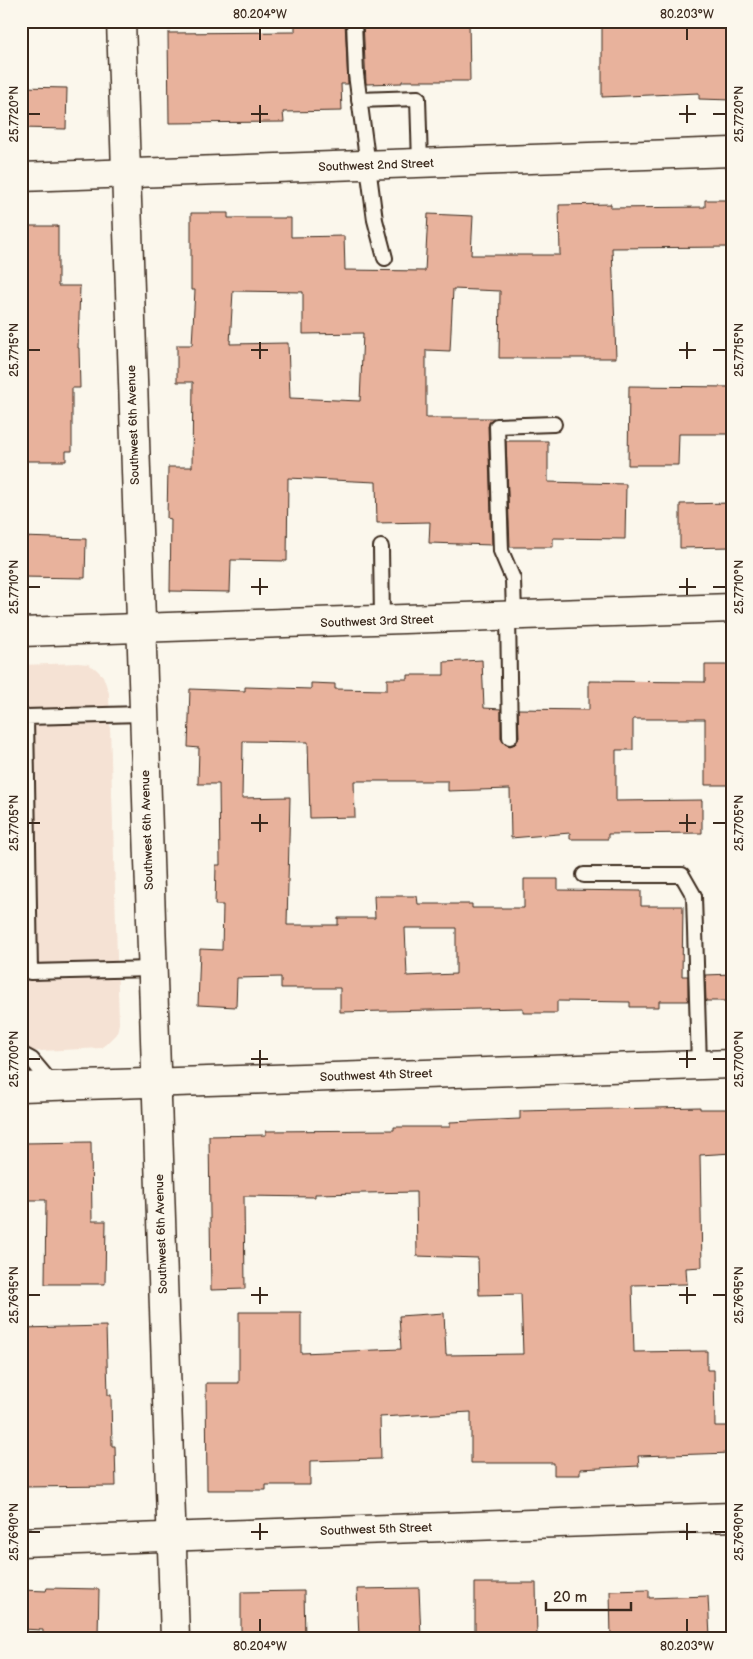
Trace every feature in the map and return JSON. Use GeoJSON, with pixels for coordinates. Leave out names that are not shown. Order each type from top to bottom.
{"type":"FeatureCollection","features":[{"type":"Feature","properties":{"kind":"street","name":"Southwest 6th Avenue"},"geometry":{"type":"LineString","coordinates":[[121,21],[142,714],[174,1638]]}},
{"type":"Feature","properties":{"kind":"street","name":"Southwest 2nd Street"},"geometry":{"type":"LineString","coordinates":[[21,177],[732,152]]}},
{"type":"Feature","properties":{"kind":"street","name":"Southwest 3rd Street"},"geometry":{"type":"LineString","coordinates":[[21,632],[732,608]]}},
{"type":"Feature","properties":{"kind":"street","name":"Southwest 4th Street"},"geometry":{"type":"LineString","coordinates":[[21,1087],[732,1064]]}},
{"type":"Feature","properties":{"kind":"street","name":"Southwest 5th Street"},"geometry":{"type":"LineString","coordinates":[[21,1542],[732,1517]]}},
{"type":"Feature","properties":{"kind":"lane"},"geometry":{"type":"LineString","coordinates":[[354,21],[359,100],[375,220],[385,258]]}},
{"type":"Feature","properties":{"kind":"lane"},"geometry":{"type":"LineString","coordinates":[[359,100],[418,98],[420,163]]}},
{"type":"Feature","properties":{"kind":"lane"},"geometry":{"type":"LineString","coordinates":[[510,737],[513,579],[501,551],[497,426],[554,424]]}},
{"type":"Feature","properties":{"kind":"lane"},"geometry":{"type":"LineString","coordinates":[[381,547],[382,620]]}},
{"type":"Feature","properties":{"kind":"lane"},"geometry":{"type":"LineString","coordinates":[[142,714],[26,717],[30,972],[152,969]]}},
{"type":"Feature","properties":{"kind":"lane"},"geometry":{"type":"LineString","coordinates":[[584,875],[682,875],[689,883],[694,896],[699,1065]]}},
{"type":"Feature","properties":{"kind":"lane"},"geometry":{"type":"LineString","coordinates":[[21,1054],[32,1060],[53,1086]]}},
{"type":"Feature","properties":{"kind":"shaded area"},"geometry":{"type":"Polygon","coordinates":[[[88,664],[96,669],[103,676],[109,693],[119,1023],[117,1033],[102,1048],[21,1052],[21,665],[88,664]]]}},
{"type":"Feature","properties":{"kind":"building"},"geometry":{"type":"Polygon","coordinates":[[[295,21],[345,21],[348,84],[341,84],[342,111],[283,112],[284,122],[169,123],[168,33],[295,32],[295,21]]]}},
{"type":"Feature","properties":{"kind":"building"},"geometry":{"type":"Polygon","coordinates":[[[363,21],[469,21],[470,81],[402,81],[402,83],[366,84],[363,21]]]}},
{"type":"Feature","properties":{"kind":"building"},"geometry":{"type":"Polygon","coordinates":[[[602,21],[732,21],[732,100],[699,99],[699,93],[602,97],[602,21]]]}},
{"type":"Feature","properties":{"kind":"building"},"geometry":{"type":"Polygon","coordinates":[[[21,87],[67,88],[66,129],[21,128],[21,87]]]}},
{"type":"Feature","properties":{"kind":"building"},"geometry":{"type":"Polygon","coordinates":[[[705,200],[732,200],[732,247],[612,248],[616,358],[499,358],[500,291],[453,289],[450,351],[426,350],[426,418],[494,418],[488,426],[492,545],[429,543],[430,522],[377,523],[376,482],[288,478],[287,561],[231,560],[230,592],[170,591],[171,519],[167,518],[168,467],[192,467],[193,382],[177,382],[177,345],[192,345],[195,290],[191,290],[191,213],[228,213],[228,218],[291,218],[291,237],[344,236],[345,270],[425,271],[428,214],[473,216],[471,255],[560,255],[559,205],[611,204],[611,208],[705,207],[705,200]],[[233,291],[230,344],[288,343],[290,398],[360,401],[363,333],[303,334],[303,292],[233,291]]]}},
{"type":"Feature","properties":{"kind":"building"},"geometry":{"type":"Polygon","coordinates":[[[21,226],[58,226],[58,286],[80,286],[78,348],[80,388],[72,388],[72,451],[66,451],[66,461],[23,461],[21,226]]]}},
{"type":"Feature","properties":{"kind":"building"},"geometry":{"type":"Polygon","coordinates":[[[629,386],[732,387],[732,434],[679,434],[678,465],[628,465],[629,386]]]}},
{"type":"Feature","properties":{"kind":"building"},"geometry":{"type":"Polygon","coordinates":[[[506,441],[548,441],[548,482],[626,484],[625,539],[553,538],[553,547],[510,547],[506,441]]]}},
{"type":"Feature","properties":{"kind":"building"},"geometry":{"type":"Polygon","coordinates":[[[732,503],[732,547],[680,548],[680,504],[732,503]]]}},
{"type":"Feature","properties":{"kind":"building"},"geometry":{"type":"Polygon","coordinates":[[[21,537],[86,539],[85,578],[21,577],[21,537]]]}},
{"type":"Feature","properties":{"kind":"building"},"geometry":{"type":"Polygon","coordinates":[[[482,660],[484,708],[501,709],[501,738],[503,742],[510,746],[515,744],[519,737],[518,709],[589,710],[589,681],[705,682],[705,665],[732,665],[732,785],[705,785],[705,719],[633,719],[633,750],[616,750],[616,801],[702,800],[702,833],[608,834],[608,839],[570,839],[570,833],[511,838],[510,789],[448,791],[448,781],[354,781],[355,817],[310,818],[308,742],[243,741],[242,798],[290,797],[287,925],[338,925],[338,918],[375,918],[374,896],[417,896],[418,904],[472,904],[472,908],[524,908],[524,879],[558,879],[558,890],[641,891],[641,906],[683,906],[682,976],[688,976],[688,1001],[659,1001],[659,1007],[630,1007],[630,1002],[557,1001],[557,1013],[523,1013],[523,1008],[340,1012],[340,988],[281,988],[281,977],[237,978],[236,1007],[198,1005],[200,949],[222,950],[223,905],[215,905],[216,865],[220,865],[219,784],[198,784],[199,748],[188,747],[190,689],[245,691],[245,687],[311,689],[311,683],[335,684],[335,689],[387,690],[387,679],[408,679],[408,675],[444,675],[444,662],[482,660]],[[405,928],[407,976],[456,974],[456,928],[405,928]]]}},
{"type":"Feature","properties":{"kind":"building"},"geometry":{"type":"Polygon","coordinates":[[[732,974],[732,1001],[706,1001],[705,975],[732,974]]]}},
{"type":"Feature","properties":{"kind":"building"},"geometry":{"type":"Polygon","coordinates":[[[700,1107],[700,1109],[732,1109],[732,1153],[700,1155],[702,1267],[686,1268],[687,1284],[632,1285],[634,1352],[707,1351],[707,1370],[714,1370],[715,1426],[732,1426],[732,1453],[638,1456],[639,1466],[580,1469],[580,1475],[554,1475],[554,1463],[471,1463],[471,1412],[380,1417],[381,1459],[310,1461],[310,1485],[266,1485],[266,1490],[207,1490],[206,1383],[239,1383],[239,1312],[301,1312],[301,1353],[401,1349],[399,1316],[444,1313],[446,1355],[523,1354],[521,1294],[479,1295],[478,1258],[417,1256],[416,1192],[315,1194],[315,1197],[244,1196],[245,1289],[211,1290],[209,1136],[266,1135],[266,1131],[394,1130],[394,1127],[450,1127],[450,1122],[520,1119],[520,1111],[700,1107]]]}},
{"type":"Feature","properties":{"kind":"building"},"geometry":{"type":"Polygon","coordinates":[[[91,1142],[92,1221],[106,1221],[105,1284],[45,1284],[46,1200],[25,1200],[24,1143],[91,1142]]]}},
{"type":"Feature","properties":{"kind":"building"},"geometry":{"type":"Polygon","coordinates":[[[106,1326],[108,1395],[111,1395],[112,1446],[115,1446],[116,1486],[22,1487],[21,1328],[106,1326]]]}},
{"type":"Feature","properties":{"kind":"building"},"geometry":{"type":"Polygon","coordinates":[[[475,1583],[536,1583],[537,1638],[475,1638],[475,1583]]]}},
{"type":"Feature","properties":{"kind":"building"},"geometry":{"type":"Polygon","coordinates":[[[47,1588],[99,1589],[98,1635],[43,1634],[43,1630],[21,1629],[21,1590],[46,1591],[47,1588]]]}},
{"type":"Feature","properties":{"kind":"building"},"geometry":{"type":"Polygon","coordinates":[[[419,1588],[421,1638],[359,1638],[357,1589],[419,1588]]]}},
{"type":"Feature","properties":{"kind":"building"},"geometry":{"type":"Polygon","coordinates":[[[649,1590],[649,1598],[708,1596],[710,1638],[611,1638],[610,1591],[649,1590]]]}},
{"type":"Feature","properties":{"kind":"building"},"geometry":{"type":"Polygon","coordinates":[[[304,1591],[305,1638],[241,1638],[241,1592],[304,1591]]]}}]}
